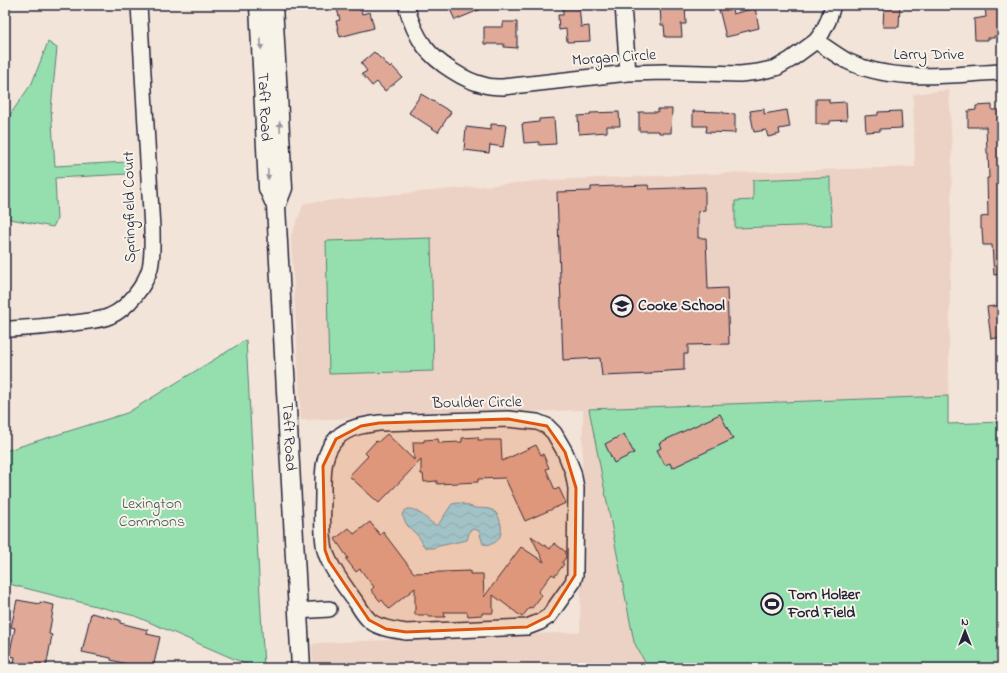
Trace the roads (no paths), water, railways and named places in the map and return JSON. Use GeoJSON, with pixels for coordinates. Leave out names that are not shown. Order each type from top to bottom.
{"type":"FeatureCollection","features":[{"type":"Feature","properties":{"kind":"street","name":"Springfield Court"},"geometry":{"type":"LineString","coordinates":[[11,329],[37,328],[101,319],[111,316],[131,301],[146,278],[150,268],[152,255],[152,229],[139,5]]}},
{"type":"Feature","properties":{"kind":"street","name":"Taft Road"},"geometry":{"type":"LineString","coordinates":[[259,5],[268,188],[276,206],[300,668]]}},
{"type":"Feature","properties":{"kind":"street","name":"Taft Road"},"geometry":{"type":"LineString","coordinates":[[273,5],[283,188],[276,206]]}},
{"type":"Feature","properties":{"kind":"street","name":"Morgan Circle"},"geometry":{"type":"LineString","coordinates":[[406,5],[412,24],[426,48],[449,68],[468,80],[485,86],[503,87],[628,73],[664,72],[740,74],[776,68],[790,60],[816,41],[828,21],[833,5]]}},
{"type":"Feature","properties":{"kind":"street"},"geometry":{"type":"LineString","coordinates":[[623,5],[628,73]]}},
{"type":"Feature","properties":{"kind":"street","name":"Larry Drive"},"geometry":{"type":"LineString","coordinates":[[816,41],[846,60],[865,68],[885,73],[937,75],[1002,72]]}},
{"type":"Feature","properties":{"kind":"street","name":"Boulder Circle"},"geometry":{"type":"LineString","coordinates":[[508,419],[537,422],[547,426],[554,433],[565,452],[573,472],[576,488],[575,575],[573,582],[550,616],[527,627],[406,632],[386,629],[369,620],[328,561],[325,550],[323,466],[328,451],[336,439],[354,428],[379,423],[508,419]]}},
{"type":"Feature","properties":{"kind":"street"},"geometry":{"type":"LineString","coordinates":[[297,611],[329,609]]}},
{"type":"Feature","properties":{"kind":"water"},"geometry":{"type":"Polygon","coordinates":[[[457,503],[494,511],[498,516],[501,525],[501,533],[498,540],[492,544],[483,544],[479,531],[472,529],[470,530],[467,540],[427,548],[407,525],[402,515],[408,509],[413,510],[435,525],[438,525],[452,504],[457,503]]]}},
{"type":"Feature","properties":{"kind":"place","name":"Cooke School"},"geometry":{"type":"Point","coordinates":[622,306]}},
{"type":"Feature","properties":{"kind":"place","name":"Tom Holzer Ford Field"},"geometry":{"type":"Point","coordinates":[772,604]}},
{"type":"Feature","properties":{"kind":"park label","name":"Lexington Commons"},"geometry":{"type":"Point","coordinates":[152,513]}}]}
